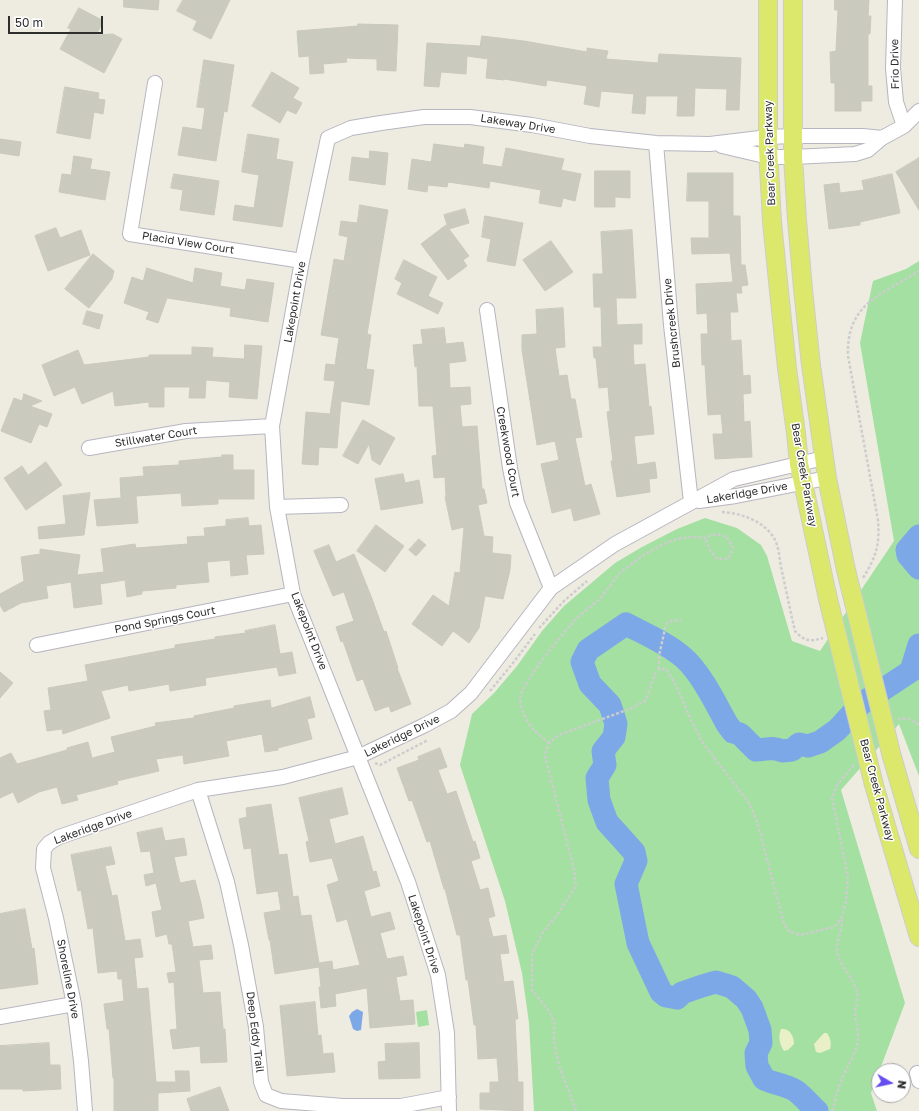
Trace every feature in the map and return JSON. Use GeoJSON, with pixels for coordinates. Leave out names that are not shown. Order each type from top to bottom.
{"type":"FeatureCollection","features":[{"type":"Feature","properties":{"kind":"main road","name":"Bear Creek Parkway"},"geometry":{"type":"LineString","coordinates":[[768,0],[768,137],[772,222],[787,368],[803,483],[828,599],[874,785],[919,937]]}},
{"type":"Feature","properties":{"kind":"main road","name":"Bear Creek Parkway"},"geometry":{"type":"LineString","coordinates":[[792,0],[792,136],[797,220],[811,364],[824,458],[846,570],[892,757],[919,849]]}},
{"type":"Feature","properties":{"kind":"street","name":"Frio Drive"},"geometry":{"type":"LineString","coordinates":[[895,0],[893,68],[896,102],[904,126]]}},
{"type":"Feature","properties":{"kind":"street","name":"Placid View Court"},"geometry":{"type":"LineString","coordinates":[[155,84],[130,234],[302,261]]}},
{"type":"Feature","properties":{"kind":"street","name":"Lakeway Drive"},"geometry":{"type":"LineString","coordinates":[[710,144],[769,157],[855,154],[868,150],[882,138],[904,126],[919,111]]}},
{"type":"Feature","properties":{"kind":"street","name":"Lakeway Drive"},"geometry":{"type":"LineString","coordinates":[[328,138],[351,128],[381,123],[424,117],[470,117],[532,125],[590,136],[656,143],[710,144],[768,137],[792,136],[863,136],[882,138]]}},
{"type":"Feature","properties":{"kind":"street","name":"Lakepoint Drive"},"geometry":{"type":"LineString","coordinates":[[328,138],[302,261],[272,426],[277,507],[293,594],[408,882],[438,975],[447,1033],[449,1111]]}},
{"type":"Feature","properties":{"kind":"street","name":"Brushcreek Drive"},"geometry":{"type":"LineString","coordinates":[[656,143],[671,325],[691,502]]}},
{"type":"Feature","properties":{"kind":"street","name":"Creekwood Court"},"geometry":{"type":"LineString","coordinates":[[487,310],[510,468],[517,504],[551,588]]}},
{"type":"Feature","properties":{"kind":"street","name":"Stillwater Court"},"geometry":{"type":"LineString","coordinates":[[89,448],[186,431],[272,426]]}},
{"type":"Feature","properties":{"kind":"street","name":"Lakeridge Drive"},"geometry":{"type":"LineString","coordinates":[[44,849],[49,843],[59,837],[198,790],[283,777],[358,757],[425,725],[451,711],[471,693],[551,588],[615,544],[734,479],[824,458]]}},
{"type":"Feature","properties":{"kind":"street","name":"Lakeridge Drive"},"geometry":{"type":"LineString","coordinates":[[691,502],[736,496],[827,478]]}},
{"type":"Feature","properties":{"kind":"street"},"geometry":{"type":"LineString","coordinates":[[277,507],[342,505]]}},
{"type":"Feature","properties":{"kind":"street","name":"Pond Springs Court"},"geometry":{"type":"LineString","coordinates":[[37,645],[293,594]]}},
{"type":"Feature","properties":{"kind":"street","name":"Deep Eddy Trail"},"geometry":{"type":"LineString","coordinates":[[198,790],[226,882],[241,945],[256,1027],[261,1082],[266,1095],[281,1101],[343,1106],[401,1106],[449,1097]]}},
{"type":"Feature","properties":{"kind":"street","name":"Shoreline Drive"},"geometry":{"type":"LineString","coordinates":[[44,849],[43,868],[56,918],[74,1004],[85,1111]]}},
{"type":"Feature","properties":{"kind":"street"},"geometry":{"type":"LineString","coordinates":[[0,1017],[74,1004]]}},
{"type":"Feature","properties":{"kind":"path"},"geometry":{"type":"LineString","coordinates":[[549,743],[532,728],[521,705],[520,697],[523,688],[557,642],[576,620],[607,590],[611,582],[641,558],[660,546],[676,539],[693,536],[705,538],[710,534],[718,534],[727,537],[733,548],[728,559],[717,559],[710,550],[705,538]]}},
{"type":"Feature","properties":{"kind":"path"},"geometry":{"type":"LineString","coordinates":[[489,692],[509,669],[538,628],[587,580]]}},
{"type":"Feature","properties":{"kind":"path"},"geometry":{"type":"LineString","coordinates":[[576,1111],[559,1065],[554,1042],[554,1022],[549,1010],[532,990],[532,954],[543,932],[557,915],[576,886],[574,869],[545,756],[549,743],[559,735],[632,708],[646,700],[655,674],[659,669],[659,656],[665,628],[668,622],[681,620]]}},
{"type":"Feature","properties":{"kind":"path"},"geometry":{"type":"LineString","coordinates":[[659,669],[663,669],[669,673],[703,743],[749,803],[757,821],[784,924],[790,932],[795,934],[834,927],[842,916],[846,902],[848,877],[832,798],[837,785],[856,764]]}},
{"type":"Feature","properties":{"kind":"path"},"geometry":{"type":"LineString","coordinates":[[894,721],[901,718],[909,718],[919,725]]}},
{"type":"Feature","properties":{"kind":"path"},"geometry":{"type":"LineString","coordinates":[[375,763],[380,764],[431,738]]}},
{"type":"Feature","properties":{"kind":"path"},"geometry":{"type":"LineString","coordinates":[[832,1111],[839,1087],[858,1039],[855,1014],[858,1000],[857,990],[837,951],[843,927],[842,916]]}},
{"type":"Feature","properties":{"kind":"green space"},"geometry":{"type":"Polygon","coordinates":[[[919,261],[919,776],[899,724],[841,790],[905,1003],[882,1063],[871,1063],[871,1103],[874,1103],[877,1111],[534,1111],[529,1023],[522,973],[505,901],[460,765],[472,714],[494,693],[517,666],[542,631],[564,606],[615,563],[677,529],[705,518],[737,528],[761,545],[767,556],[792,641],[820,651],[894,541],[860,343],[873,281],[906,269],[919,261]]]}},
{"type":"Feature","properties":{"kind":"green space"},"geometry":{"type":"Polygon","coordinates":[[[427,1010],[429,1025],[418,1027],[416,1012],[427,1010]]]}},
{"type":"Feature","properties":{"kind":"sand"},"geometry":{"type":"Polygon","coordinates":[[[781,1029],[789,1031],[794,1041],[794,1044],[788,1050],[784,1051],[780,1040],[781,1029]]]}},
{"type":"Feature","properties":{"kind":"sand"},"geometry":{"type":"Polygon","coordinates":[[[824,1033],[827,1033],[830,1039],[830,1049],[820,1053],[816,1052],[814,1044],[824,1033]]]}},
{"type":"Feature","properties":{"kind":"water"},"geometry":{"type":"Polygon","coordinates":[[[357,1009],[363,1012],[361,1030],[357,1031],[353,1029],[349,1016],[357,1009]]]}},
{"type":"Feature","properties":{"kind":"building"},"geometry":{"type":"Polygon","coordinates":[[[124,0],[159,0],[158,10],[124,7],[124,0]]]}},
{"type":"Feature","properties":{"kind":"building"},"geometry":{"type":"Polygon","coordinates":[[[183,0],[230,0],[211,39],[193,30],[197,21],[177,11],[183,0]]]}},
{"type":"Feature","properties":{"kind":"building"},"geometry":{"type":"Polygon","coordinates":[[[835,0],[869,0],[868,16],[871,16],[870,34],[868,34],[868,86],[872,86],[872,101],[861,101],[861,111],[835,111],[835,83],[831,83],[830,52],[836,51],[838,10],[835,10],[835,0]]]}},
{"type":"Feature","properties":{"kind":"building"},"geometry":{"type":"Polygon","coordinates":[[[79,8],[102,20],[102,24],[96,35],[113,34],[122,39],[104,73],[60,49],[71,29],[68,28],[79,8]]]}},
{"type":"Feature","properties":{"kind":"building"},"geometry":{"type":"Polygon","coordinates":[[[358,24],[398,25],[396,71],[377,70],[377,59],[346,58],[347,62],[323,64],[324,73],[310,74],[309,56],[299,57],[297,31],[358,26],[358,24]]]}},
{"type":"Feature","properties":{"kind":"building"},"geometry":{"type":"Polygon","coordinates":[[[482,36],[524,41],[587,52],[587,48],[608,51],[606,59],[658,63],[659,54],[741,58],[739,110],[726,110],[727,89],[695,88],[694,116],[677,116],[678,96],[646,96],[645,114],[632,113],[634,94],[601,91],[599,107],[584,104],[587,86],[547,80],[546,86],[504,79],[486,78],[488,59],[467,56],[466,74],[441,72],[439,87],[424,86],[427,43],[480,46],[482,36]]]}},
{"type":"Feature","properties":{"kind":"building"},"geometry":{"type":"Polygon","coordinates":[[[204,60],[234,65],[227,112],[224,111],[216,161],[178,155],[183,127],[202,130],[205,108],[197,107],[204,60]]]}},
{"type":"Feature","properties":{"kind":"building"},"geometry":{"type":"Polygon","coordinates":[[[272,72],[299,88],[293,98],[302,103],[296,114],[287,110],[280,123],[252,106],[272,72]]]}},
{"type":"Feature","properties":{"kind":"building"},"geometry":{"type":"Polygon","coordinates":[[[65,87],[99,93],[98,99],[105,100],[103,114],[94,112],[90,139],[57,133],[65,87]]]}},
{"type":"Feature","properties":{"kind":"building"},"geometry":{"type":"Polygon","coordinates":[[[248,134],[279,139],[276,159],[293,162],[282,227],[233,220],[235,205],[254,208],[259,175],[242,172],[248,134]]]}},
{"type":"Feature","properties":{"kind":"building"},"geometry":{"type":"Polygon","coordinates":[[[0,139],[21,142],[19,156],[0,153],[0,139]]]}},
{"type":"Feature","properties":{"kind":"building"},"geometry":{"type":"Polygon","coordinates":[[[434,144],[464,148],[465,144],[484,147],[482,164],[502,167],[506,148],[564,159],[561,170],[581,174],[575,201],[563,198],[561,207],[539,203],[541,190],[490,181],[489,188],[448,182],[447,187],[428,185],[427,192],[408,189],[412,159],[431,162],[434,144]]]}},
{"type":"Feature","properties":{"kind":"building"},"geometry":{"type":"Polygon","coordinates":[[[370,151],[388,153],[385,185],[349,180],[352,157],[369,159],[370,151]]]}},
{"type":"Feature","properties":{"kind":"building"},"geometry":{"type":"Polygon","coordinates":[[[74,156],[92,159],[90,169],[110,172],[105,200],[59,192],[62,174],[71,175],[74,156]]]}},
{"type":"Feature","properties":{"kind":"building"},"geometry":{"type":"Polygon","coordinates":[[[919,158],[919,210],[896,172],[919,158]]]}},
{"type":"Feature","properties":{"kind":"building"},"geometry":{"type":"Polygon","coordinates":[[[595,171],[630,171],[630,198],[615,197],[615,207],[595,207],[595,171]]]}},
{"type":"Feature","properties":{"kind":"building"},"geometry":{"type":"Polygon","coordinates":[[[688,173],[733,173],[733,216],[740,216],[741,265],[745,265],[748,285],[741,286],[742,293],[736,293],[738,312],[730,312],[731,341],[741,340],[743,376],[750,375],[751,393],[743,394],[744,422],[750,421],[752,457],[715,459],[713,434],[723,434],[721,414],[708,415],[705,365],[702,365],[701,334],[708,334],[707,313],[697,314],[696,284],[733,282],[730,253],[692,254],[691,238],[709,238],[709,201],[687,201],[688,173]]]}},
{"type":"Feature","properties":{"kind":"building"},"geometry":{"type":"Polygon","coordinates":[[[174,174],[219,181],[214,215],[180,210],[183,190],[171,188],[174,174]]]}},
{"type":"Feature","properties":{"kind":"building"},"geometry":{"type":"Polygon","coordinates":[[[892,174],[900,213],[860,222],[860,225],[829,229],[824,185],[839,183],[840,193],[864,190],[862,181],[892,174]]]}},
{"type":"Feature","properties":{"kind":"building"},"geometry":{"type":"Polygon","coordinates":[[[360,205],[388,210],[367,334],[371,335],[366,369],[374,370],[369,405],[341,401],[337,448],[319,447],[318,465],[302,464],[306,412],[330,414],[335,381],[324,380],[326,364],[335,365],[339,338],[321,335],[334,259],[344,261],[348,237],[339,235],[341,221],[357,223],[360,205]]]}},
{"type":"Feature","properties":{"kind":"building"},"geometry":{"type":"Polygon","coordinates":[[[465,209],[469,223],[449,229],[469,256],[463,260],[467,266],[448,280],[421,244],[446,225],[448,228],[444,215],[465,209]]]}},
{"type":"Feature","properties":{"kind":"building"},"geometry":{"type":"Polygon","coordinates":[[[485,216],[523,223],[515,266],[487,261],[491,239],[482,237],[485,216]]]}},
{"type":"Feature","properties":{"kind":"building"},"geometry":{"type":"Polygon","coordinates":[[[56,228],[60,238],[81,230],[90,255],[48,271],[35,236],[56,228]]]}},
{"type":"Feature","properties":{"kind":"building"},"geometry":{"type":"Polygon","coordinates":[[[632,230],[636,298],[616,298],[617,325],[642,324],[642,344],[633,344],[634,365],[645,364],[649,407],[651,406],[654,434],[634,436],[637,465],[655,462],[657,478],[649,479],[650,492],[617,497],[611,461],[613,461],[607,412],[610,411],[608,387],[599,388],[596,358],[594,358],[593,347],[602,347],[601,307],[594,307],[593,274],[603,274],[601,232],[632,230]]]}},
{"type":"Feature","properties":{"kind":"building"},"geometry":{"type":"Polygon","coordinates":[[[551,241],[573,272],[545,291],[523,260],[551,241]]]}},
{"type":"Feature","properties":{"kind":"building"},"geometry":{"type":"Polygon","coordinates":[[[93,254],[114,271],[112,279],[89,308],[65,289],[93,254]]]}},
{"type":"Feature","properties":{"kind":"building"},"geometry":{"type":"Polygon","coordinates":[[[404,260],[437,277],[428,296],[443,303],[438,314],[397,294],[402,283],[395,279],[404,260]]]}},
{"type":"Feature","properties":{"kind":"building"},"geometry":{"type":"Polygon","coordinates":[[[147,268],[193,283],[195,268],[222,273],[220,286],[245,290],[247,279],[274,283],[268,322],[230,316],[231,308],[167,298],[158,323],[146,319],[149,312],[124,303],[132,277],[143,281],[147,268]]]}},
{"type":"Feature","properties":{"kind":"building"},"geometry":{"type":"Polygon","coordinates":[[[563,308],[565,347],[555,348],[559,376],[567,375],[571,399],[575,399],[582,437],[575,438],[585,486],[591,484],[600,514],[574,521],[571,508],[552,513],[541,464],[559,460],[555,441],[537,445],[522,350],[522,335],[537,334],[536,310],[563,308]]]}},
{"type":"Feature","properties":{"kind":"building"},"geometry":{"type":"Polygon","coordinates":[[[87,311],[103,315],[99,329],[83,324],[87,311]]]}},
{"type":"Feature","properties":{"kind":"building"},"geometry":{"type":"Polygon","coordinates":[[[444,328],[446,344],[463,342],[466,361],[449,363],[450,388],[470,387],[471,404],[460,405],[462,427],[477,426],[482,489],[484,489],[487,503],[478,505],[484,536],[493,537],[492,553],[511,555],[510,570],[503,599],[485,596],[479,628],[469,643],[453,631],[442,646],[412,624],[433,595],[449,606],[455,572],[460,573],[464,527],[452,530],[445,497],[445,477],[434,478],[432,456],[437,455],[433,406],[419,406],[417,366],[415,367],[413,345],[423,344],[421,330],[444,328]]]}},
{"type":"Feature","properties":{"kind":"building"},"geometry":{"type":"Polygon","coordinates":[[[245,345],[262,346],[257,399],[229,397],[230,382],[206,380],[205,398],[189,398],[190,387],[164,387],[164,407],[149,407],[149,402],[115,406],[113,391],[82,404],[75,387],[54,396],[42,365],[78,350],[84,365],[149,357],[149,355],[192,355],[192,347],[213,348],[212,357],[244,359],[245,345]]]}},
{"type":"Feature","properties":{"kind":"building"},"geometry":{"type":"Polygon","coordinates":[[[24,394],[42,401],[30,406],[52,414],[47,427],[39,424],[31,443],[1,431],[14,398],[22,401],[24,394]]]}},
{"type":"Feature","properties":{"kind":"building"},"geometry":{"type":"Polygon","coordinates":[[[363,420],[395,438],[380,465],[372,460],[369,444],[358,464],[343,456],[363,420]]]}},
{"type":"Feature","properties":{"kind":"building"},"geometry":{"type":"Polygon","coordinates":[[[222,455],[233,455],[233,470],[254,470],[254,499],[218,499],[218,504],[182,506],[181,493],[136,496],[138,523],[97,526],[94,500],[121,498],[120,478],[144,476],[143,467],[179,465],[179,461],[222,457],[222,455]]]}},
{"type":"Feature","properties":{"kind":"building"},"geometry":{"type":"Polygon","coordinates":[[[46,462],[62,485],[26,510],[4,478],[22,466],[28,475],[46,462]]]}},
{"type":"Feature","properties":{"kind":"building"},"geometry":{"type":"Polygon","coordinates":[[[403,474],[405,483],[419,480],[423,503],[381,510],[375,479],[403,474]]]}},
{"type":"Feature","properties":{"kind":"building"},"geometry":{"type":"Polygon","coordinates":[[[90,493],[84,535],[39,539],[38,527],[66,524],[63,496],[90,493]]]}},
{"type":"Feature","properties":{"kind":"building"},"geometry":{"type":"Polygon","coordinates":[[[248,518],[249,526],[261,525],[264,554],[246,555],[248,574],[231,576],[230,560],[207,562],[209,582],[176,585],[176,588],[142,591],[142,594],[127,597],[125,580],[100,584],[102,604],[74,608],[71,582],[46,586],[48,598],[21,603],[4,612],[0,605],[0,594],[24,581],[21,557],[40,554],[40,549],[80,555],[77,575],[104,572],[101,549],[135,544],[136,548],[188,544],[187,537],[205,536],[204,528],[226,526],[226,520],[248,518]]]}},
{"type":"Feature","properties":{"kind":"building"},"geometry":{"type":"Polygon","coordinates":[[[376,525],[404,546],[385,572],[357,551],[376,525]]]}},
{"type":"Feature","properties":{"kind":"building"},"geometry":{"type":"Polygon","coordinates":[[[419,539],[426,545],[416,556],[409,550],[419,539]]]}},
{"type":"Feature","properties":{"kind":"building"},"geometry":{"type":"Polygon","coordinates":[[[329,545],[336,562],[354,554],[384,632],[386,631],[397,668],[411,704],[391,712],[389,706],[375,711],[363,679],[357,681],[343,641],[341,642],[336,627],[354,621],[344,592],[333,596],[314,551],[329,545]]]}},
{"type":"Feature","properties":{"kind":"building"},"geometry":{"type":"Polygon","coordinates":[[[275,625],[280,654],[292,652],[296,673],[279,676],[277,667],[205,678],[206,685],[170,691],[169,684],[129,691],[128,685],[101,691],[110,718],[63,734],[62,729],[47,731],[44,711],[51,710],[48,688],[88,681],[85,665],[175,648],[175,645],[215,639],[215,637],[246,633],[245,631],[275,625]]]}},
{"type":"Feature","properties":{"kind":"building"},"geometry":{"type":"Polygon","coordinates":[[[0,672],[13,683],[0,698],[0,672]]]}},
{"type":"Feature","properties":{"kind":"building"},"geometry":{"type":"Polygon","coordinates":[[[310,697],[315,717],[307,719],[312,739],[278,748],[278,750],[265,752],[262,734],[226,741],[229,756],[184,764],[183,755],[156,759],[159,771],[117,781],[118,784],[76,795],[78,800],[62,804],[57,787],[39,792],[18,803],[13,792],[0,798],[0,758],[11,753],[17,764],[67,750],[67,748],[88,742],[92,758],[115,752],[111,737],[156,726],[155,723],[194,718],[194,716],[234,708],[234,706],[270,700],[271,708],[310,697]]]}},
{"type":"Feature","properties":{"kind":"building"},"geometry":{"type":"Polygon","coordinates":[[[440,748],[447,767],[438,770],[447,794],[456,791],[480,858],[471,861],[480,890],[488,888],[495,916],[488,918],[493,937],[506,935],[509,953],[500,954],[504,982],[513,981],[518,1019],[515,1019],[518,1082],[523,1082],[523,1111],[480,1109],[480,1093],[490,1093],[490,1082],[499,1082],[497,1058],[478,1059],[476,1025],[474,1025],[468,980],[466,980],[460,935],[457,935],[430,841],[427,842],[412,800],[409,801],[397,768],[419,760],[418,757],[440,748]]]}},
{"type":"Feature","properties":{"kind":"building"},"geometry":{"type":"Polygon","coordinates":[[[342,788],[348,814],[329,819],[335,844],[363,836],[373,872],[376,871],[380,886],[364,891],[371,917],[390,912],[395,929],[380,933],[387,959],[403,956],[407,975],[396,977],[400,1001],[413,1000],[415,1024],[370,1028],[367,988],[335,994],[336,1006],[321,1008],[319,967],[275,974],[264,913],[281,910],[278,891],[257,894],[251,848],[244,849],[239,819],[247,817],[246,808],[271,804],[279,855],[287,854],[293,897],[298,896],[301,916],[311,915],[319,963],[332,961],[333,970],[360,965],[347,919],[337,922],[327,885],[339,881],[332,858],[310,862],[306,842],[309,841],[299,798],[342,788]]]}},
{"type":"Feature","properties":{"kind":"building"},"geometry":{"type":"Polygon","coordinates":[[[162,828],[165,841],[184,838],[187,855],[174,857],[180,883],[195,880],[201,903],[204,918],[188,921],[193,947],[211,945],[213,959],[199,960],[203,993],[220,992],[223,1029],[225,1029],[227,1062],[201,1063],[200,1046],[173,1049],[170,1030],[177,1029],[174,982],[169,983],[167,973],[176,972],[172,944],[169,944],[167,934],[156,937],[152,912],[162,910],[156,883],[146,886],[144,875],[154,873],[150,851],[141,852],[137,833],[162,828]]]}},
{"type":"Feature","properties":{"kind":"building"},"geometry":{"type":"Polygon","coordinates":[[[111,847],[115,864],[105,866],[112,896],[117,895],[125,941],[140,939],[143,957],[134,958],[137,989],[148,988],[156,1082],[176,1082],[175,1071],[189,1071],[190,1091],[158,1093],[158,1111],[114,1111],[114,1078],[109,1029],[107,1029],[104,1004],[124,1001],[122,979],[118,979],[117,971],[98,973],[93,928],[88,929],[81,890],[78,891],[71,855],[111,847]]]}},
{"type":"Feature","properties":{"kind":"building"},"geometry":{"type":"Polygon","coordinates":[[[25,909],[32,949],[34,948],[38,984],[0,989],[0,914],[25,909]]]}},
{"type":"Feature","properties":{"kind":"building"},"geometry":{"type":"Polygon","coordinates":[[[315,1002],[318,1036],[321,1035],[323,1054],[333,1053],[335,1072],[287,1076],[280,1006],[315,1002]]]}},
{"type":"Feature","properties":{"kind":"building"},"geometry":{"type":"Polygon","coordinates":[[[49,1043],[50,1065],[60,1065],[61,1089],[23,1091],[23,1089],[0,1089],[0,1046],[49,1043]]]}},
{"type":"Feature","properties":{"kind":"building"},"geometry":{"type":"Polygon","coordinates":[[[419,1043],[420,1078],[379,1079],[378,1062],[386,1061],[385,1044],[419,1043]]]}},
{"type":"Feature","properties":{"kind":"building"},"geometry":{"type":"Polygon","coordinates":[[[220,1087],[229,1111],[191,1111],[187,1099],[220,1087]]]}},
{"type":"Feature","properties":{"kind":"waterway"},"geometry":{"type":"LineString","coordinates":[[919,536],[907,550],[908,555],[919,568]]}},
{"type":"Feature","properties":{"kind":"waterway"},"geometry":{"type":"LineString","coordinates":[[817,1111],[796,1091],[789,1087],[764,1079],[757,1066],[756,1053],[761,1043],[760,1030],[752,1008],[746,999],[732,987],[716,982],[682,993],[677,998],[666,996],[661,992],[638,943],[626,884],[636,861],[634,852],[607,822],[599,800],[597,778],[605,765],[603,751],[614,737],[616,724],[610,705],[590,684],[582,662],[588,650],[626,624],[656,639],[684,658],[690,664],[702,680],[733,732],[740,734],[756,750],[772,748],[782,751],[792,750],[799,744],[808,746],[820,742],[837,730],[861,704],[911,671],[919,645]]}}]}
